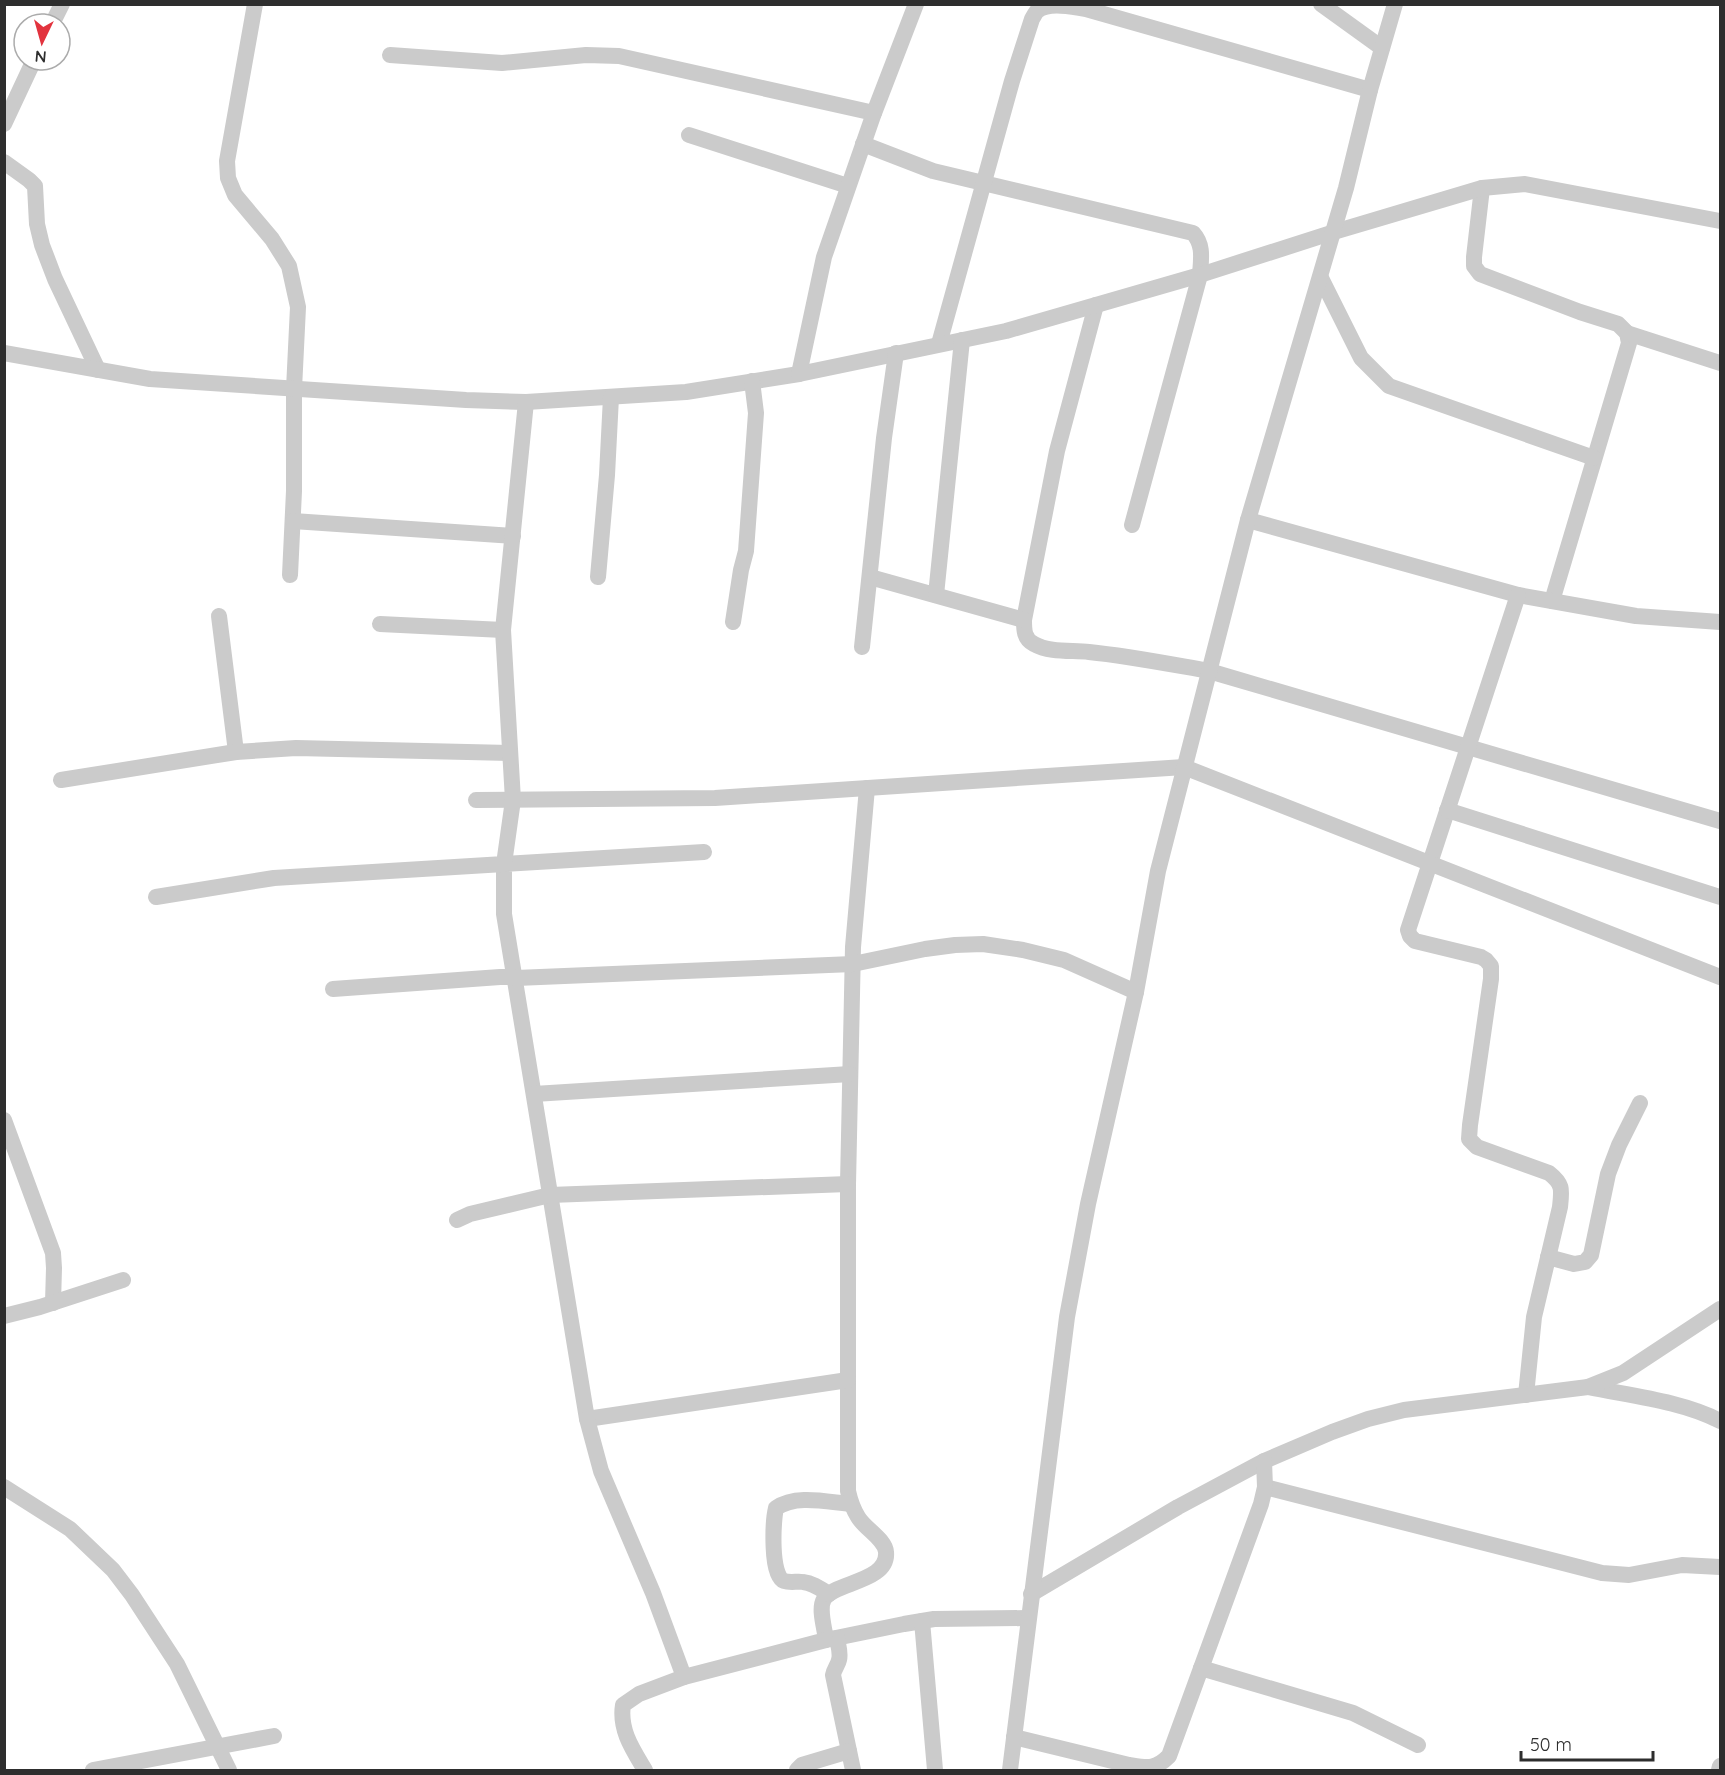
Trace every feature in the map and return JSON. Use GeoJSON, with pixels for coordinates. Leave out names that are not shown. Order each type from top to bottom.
{"type":"FeatureCollection","features":[{"type":"Feature","properties":{"kind":"street"},"geometry":{"type":"LineString","coordinates":[[255,4],[227,161],[228,178],[236,195],[272,238],[288,266],[298,307],[290,575]]}},
{"type":"Feature","properties":{"kind":"street"},"geometry":{"type":"LineString","coordinates":[[799,374],[824,257],[874,112],[916,4]]}},
{"type":"Feature","properties":{"kind":"street"},"geometry":{"type":"LineString","coordinates":[[1321,4],[1382,48]]}},
{"type":"Feature","properties":{"kind":"street"},"geometry":{"type":"LineString","coordinates":[[1010,1770],[1067,1317],[1088,1204],[1136,992],[1158,871],[1248,520],[1347,188],[1370,90],[1395,4]]}},
{"type":"Feature","properties":{"kind":"street"},"geometry":{"type":"LineString","coordinates":[[939,344],[1012,81],[1036,11],[1047,6],[1086,9],[1370,90]]}},
{"type":"Feature","properties":{"kind":"street"},"geometry":{"type":"LineString","coordinates":[[390,55],[502,63],[586,55],[619,56],[874,112]]}},
{"type":"Feature","properties":{"kind":"street"},"geometry":{"type":"LineString","coordinates":[[4,124],[28,72]]}},
{"type":"Feature","properties":{"kind":"street"},"geometry":{"type":"LineString","coordinates":[[689,135],[848,186]]}},
{"type":"Feature","properties":{"kind":"street"},"geometry":{"type":"LineString","coordinates":[[863,144],[933,171],[1193,233],[1199,239],[1202,248],[1200,275],[1132,525]]}},
{"type":"Feature","properties":{"kind":"street"},"geometry":{"type":"LineString","coordinates":[[4,162],[34,186],[37,224],[42,245],[55,279],[98,370]]}},
{"type":"Feature","properties":{"kind":"street"},"geometry":{"type":"LineString","coordinates":[[4,353],[150,379],[466,400],[526,402],[686,392],[799,374],[1006,331],[1200,275],[1482,188],[1525,184],[1720,221]]}},
{"type":"Feature","properties":{"kind":"street"},"geometry":{"type":"LineString","coordinates":[[1482,188],[1474,257],[1474,266],[1480,274],[1618,324],[1627,333],[1720,363]]}},
{"type":"Feature","properties":{"kind":"street"},"geometry":{"type":"LineString","coordinates":[[1321,278],[1361,358],[1389,386],[1594,458]]}},
{"type":"Feature","properties":{"kind":"street"},"geometry":{"type":"LineString","coordinates":[[1096,305],[1057,452],[1024,620],[1027,638],[1034,644],[1047,649],[1101,653],[1209,671],[1720,821]]}},
{"type":"Feature","properties":{"kind":"street"},"geometry":{"type":"LineString","coordinates":[[1552,601],[1629,343],[1627,333]]}},
{"type":"Feature","properties":{"kind":"street"},"geometry":{"type":"LineString","coordinates":[[936,595],[962,339]]}},
{"type":"Feature","properties":{"kind":"street"},"geometry":{"type":"LineString","coordinates":[[862,647],[884,438],[896,353]]}},
{"type":"Feature","properties":{"kind":"street"},"geometry":{"type":"LineString","coordinates":[[734,622],[747,539],[756,413],[752,381]]}},
{"type":"Feature","properties":{"kind":"street"},"geometry":{"type":"LineString","coordinates":[[598,577],[611,397]]}},
{"type":"Feature","properties":{"kind":"street"},"geometry":{"type":"LineString","coordinates":[[526,402],[503,630],[513,800],[504,864],[504,914],[586,1419],[601,1471],[653,1593],[684,1677]]}},
{"type":"Feature","properties":{"kind":"street"},"geometry":{"type":"LineString","coordinates":[[1248,520],[1518,596],[1636,616],[1720,622]]}},
{"type":"Feature","properties":{"kind":"street"},"geometry":{"type":"LineString","coordinates":[[293,521],[513,536]]}},
{"type":"Feature","properties":{"kind":"street"},"geometry":{"type":"LineString","coordinates":[[870,577],[1024,620]]}},
{"type":"Feature","properties":{"kind":"street"},"geometry":{"type":"LineString","coordinates":[[1518,596],[1408,930],[1415,941],[1481,957],[1491,966],[1469,1139],[1477,1147],[1549,1173],[1559,1181],[1562,1191],[1533,1317],[1526,1395]]}},
{"type":"Feature","properties":{"kind":"street"},"geometry":{"type":"LineString","coordinates":[[219,616],[236,752]]}},
{"type":"Feature","properties":{"kind":"street"},"geometry":{"type":"LineString","coordinates":[[380,624],[503,630]]}},
{"type":"Feature","properties":{"kind":"street"},"geometry":{"type":"LineString","coordinates":[[61,780],[236,752],[296,747],[510,753]]}},
{"type":"Feature","properties":{"kind":"street"},"geometry":{"type":"LineString","coordinates":[[476,800],[715,798],[1184,767],[1720,977]]}},
{"type":"Feature","properties":{"kind":"street"},"geometry":{"type":"LineString","coordinates":[[853,1770],[833,1675],[834,1668],[839,1663],[840,1654],[831,1639],[822,1611],[823,1600],[829,1594],[865,1579],[880,1569],[886,1558],[886,1548],[858,1517],[851,1504],[848,1491],[850,1074],[853,964],[867,788]]}},
{"type":"Feature","properties":{"kind":"street"},"geometry":{"type":"LineString","coordinates":[[1447,810],[1720,897]]}},
{"type":"Feature","properties":{"kind":"street"},"geometry":{"type":"LineString","coordinates":[[156,897],[274,878],[704,852]]}},
{"type":"Feature","properties":{"kind":"street"},"geometry":{"type":"LineString","coordinates":[[333,989],[514,977],[853,964],[925,949],[983,944],[1023,950],[1064,960],[1136,992]]}},
{"type":"Feature","properties":{"kind":"street"},"geometry":{"type":"LineString","coordinates":[[534,1094],[850,1074]]}},
{"type":"Feature","properties":{"kind":"street"},"geometry":{"type":"LineString","coordinates":[[1548,1257],[1574,1264],[1585,1262],[1591,1255],[1608,1174],[1619,1145],[1641,1103]]}},
{"type":"Feature","properties":{"kind":"street"},"geometry":{"type":"LineString","coordinates":[[4,1120],[52,1253],[53,1303]]}},
{"type":"Feature","properties":{"kind":"street"},"geometry":{"type":"LineString","coordinates":[[457,1220],[470,1214],[550,1195],[848,1184]]}},
{"type":"Feature","properties":{"kind":"street"},"geometry":{"type":"LineString","coordinates":[[4,1316],[123,1280]]}},
{"type":"Feature","properties":{"kind":"street"},"geometry":{"type":"LineString","coordinates":[[1031,1594],[1178,1507],[1264,1461],[1368,1419],[1404,1410],[1588,1387],[1623,1373],[1720,1309]]}},
{"type":"Feature","properties":{"kind":"street"},"geometry":{"type":"LineString","coordinates":[[586,1419],[848,1380]]}},
{"type":"Feature","properties":{"kind":"street"},"geometry":{"type":"LineString","coordinates":[[1588,1387],[1684,1407],[1708,1414],[1720,1421]]}},
{"type":"Feature","properties":{"kind":"street"},"geometry":{"type":"LineString","coordinates":[[1014,1737],[1149,1768],[1160,1764],[1169,1756],[1262,1504],[1264,1461]]}},
{"type":"Feature","properties":{"kind":"street"},"geometry":{"type":"LineString","coordinates":[[4,1487],[70,1529],[113,1570],[177,1664],[229,1770]]}},
{"type":"Feature","properties":{"kind":"street"},"geometry":{"type":"LineString","coordinates":[[1264,1487],[1602,1574],[1629,1575],[1682,1565],[1720,1567]]}},
{"type":"Feature","properties":{"kind":"street"},"geometry":{"type":"LineString","coordinates":[[829,1594],[806,1582],[784,1581],[779,1576],[776,1568],[774,1519],[776,1508],[783,1503],[797,1500],[851,1504]]}},
{"type":"Feature","properties":{"kind":"street"},"geometry":{"type":"LineString","coordinates":[[645,1770],[624,1732],[622,1715],[623,1705],[639,1694],[684,1677],[831,1639],[922,1621],[957,1618],[1028,1618]]}},
{"type":"Feature","properties":{"kind":"street"},"geometry":{"type":"LineString","coordinates":[[922,1621],[935,1770]]}},
{"type":"Feature","properties":{"kind":"street"},"geometry":{"type":"LineString","coordinates":[[1201,1668],[1353,1713],[1418,1745]]}},
{"type":"Feature","properties":{"kind":"street"},"geometry":{"type":"LineString","coordinates":[[93,1770],[274,1736]]}},
{"type":"Feature","properties":{"kind":"street"},"geometry":{"type":"LineString","coordinates":[[797,1770],[802,1765],[849,1751]]}},
{"type":"Feature","properties":{"kind":"street"},"geometry":{"type":"LineString","coordinates":[[1719,1770],[1720,1766]]}}]}
